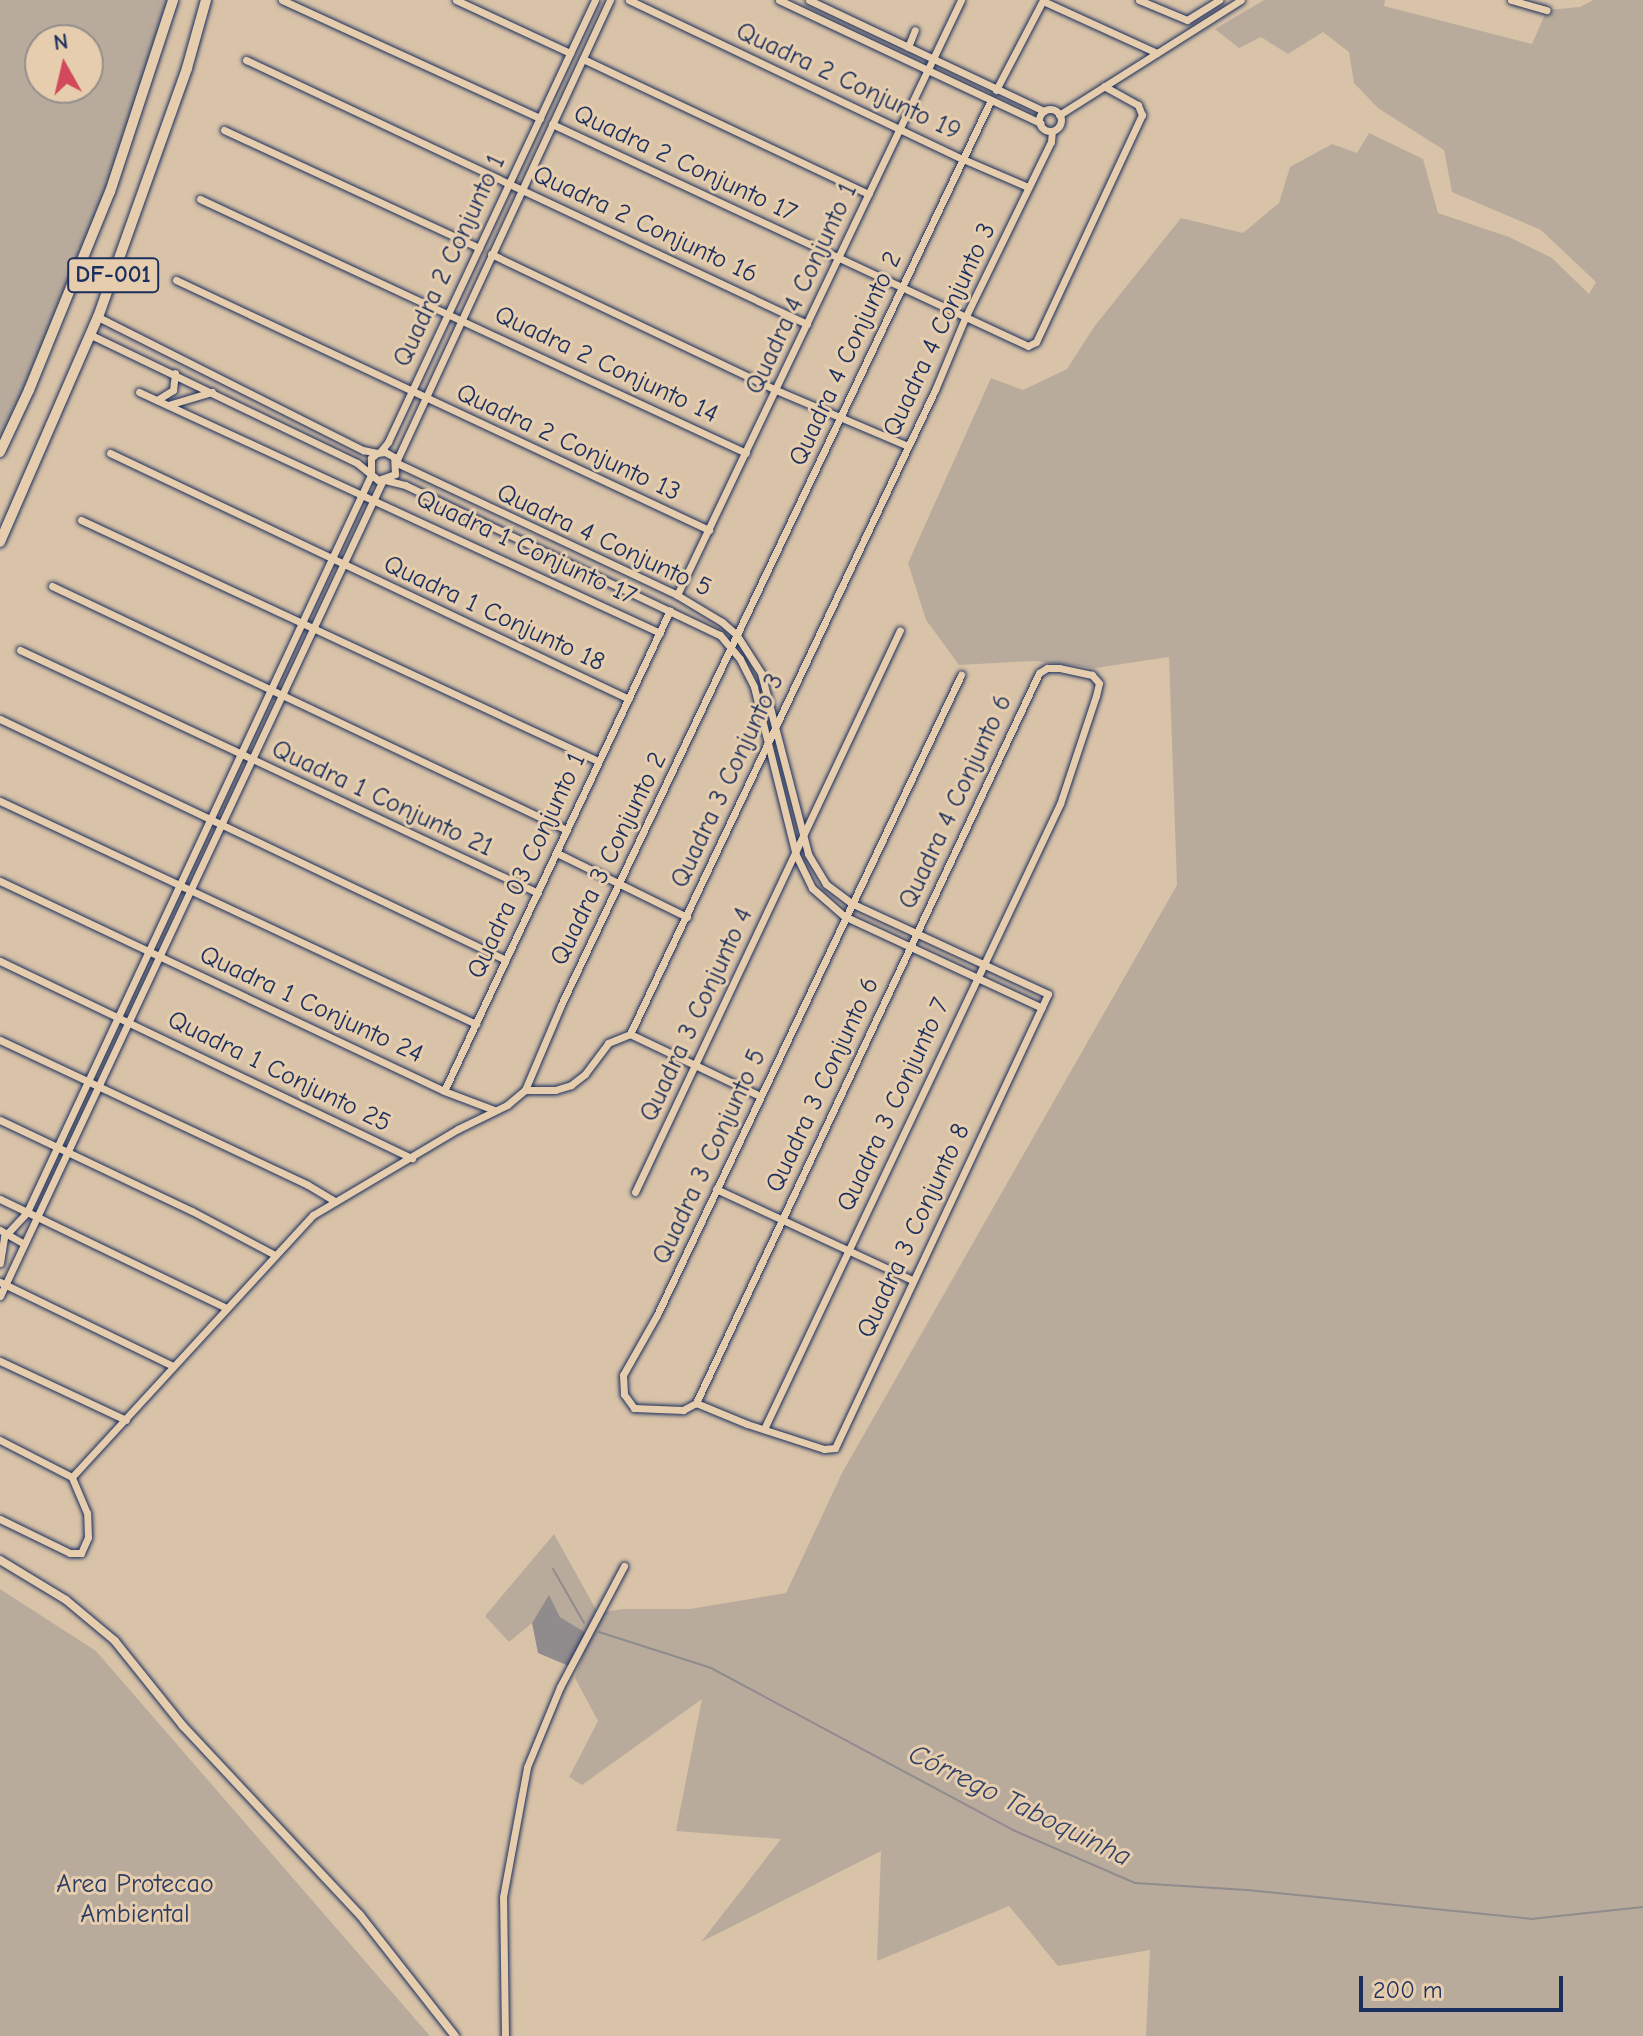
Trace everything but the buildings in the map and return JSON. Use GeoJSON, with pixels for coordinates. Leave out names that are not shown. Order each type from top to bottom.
{"type":"FeatureCollection","features":[{"type":"Feature","properties":{"kind":"main road","name":"DF-001"},"geometry":{"type":"LineString","coordinates":[[0,452],[29,390],[110,192],[173,0]]}},
{"type":"Feature","properties":{"kind":"main road","name":"DF-001"},"geometry":{"type":"LineString","coordinates":[[0,542],[98,317],[187,68],[206,0]]}},
{"type":"Feature","properties":{"kind":"street"},"geometry":{"type":"LineString","coordinates":[[282,0],[540,118]]}},
{"type":"Feature","properties":{"kind":"street"},"geometry":{"type":"LineString","coordinates":[[456,0],[570,53]]}},
{"type":"Feature","properties":{"kind":"street","name":"Quadra 2 Conjunto 1"},"geometry":{"type":"LineString","coordinates":[[176,280],[411,391],[595,0]]}},
{"type":"Feature","properties":{"kind":"street"},"geometry":{"type":"LineString","coordinates":[[0,1296],[3,1283],[38,1217],[374,499],[384,480],[395,474],[424,397],[610,0]]}},
{"type":"Feature","properties":{"kind":"street","name":"Quadra 2 Conjunto 19"},"geometry":{"type":"LineString","coordinates":[[629,0],[1028,187]]}},
{"type":"Feature","properties":{"kind":"street","name":"Quadra 2 Conjunto 19"},"geometry":{"type":"LineString","coordinates":[[779,0],[1040,123]]}},
{"type":"Feature","properties":{"kind":"street"},"geometry":{"type":"LineString","coordinates":[[809,0],[996,90],[1044,111],[1054,110],[1059,115],[1060,124],[1052,131],[1046,130],[1040,123],[1044,111]]}},
{"type":"Feature","properties":{"kind":"street","name":"Quadra 4 Conjunto 1"},"geometry":{"type":"LineString","coordinates":[[674,612],[709,530],[961,0]]}},
{"type":"Feature","properties":{"kind":"street"},"geometry":{"type":"LineString","coordinates":[[996,90],[1043,0],[1157,53]]}},
{"type":"Feature","properties":{"kind":"street"},"geometry":{"type":"LineString","coordinates":[[1139,0],[1187,20],[1219,0]]}},
{"type":"Feature","properties":{"kind":"street"},"geometry":{"type":"LineString","coordinates":[[1059,115],[1241,0]]}},
{"type":"Feature","properties":{"kind":"street"},"geometry":{"type":"LineString","coordinates":[[1511,0],[1547,10]]}},
{"type":"Feature","properties":{"kind":"street"},"geometry":{"type":"LineString","coordinates":[[908,47],[915,30]]}},
{"type":"Feature","properties":{"kind":"street"},"geometry":{"type":"LineString","coordinates":[[583,59],[869,194]]}},
{"type":"Feature","properties":{"kind":"street","name":"Quadra 2 Conjunto 16"},"geometry":{"type":"LineString","coordinates":[[246,60],[807,324]]}},
{"type":"Feature","properties":{"kind":"street","name":"Quadra 2 Conjunto 17"},"geometry":{"type":"LineString","coordinates":[[552,124],[1017,344],[1028,346],[1036,342],[1140,124],[1142,111],[1138,105],[1104,86]]}},
{"type":"Feature","properties":{"kind":"street","name":"Quadra 4 Conjunto 2"},"geometry":{"type":"LineString","coordinates":[[731,646],[991,100]]}},
{"type":"Feature","properties":{"kind":"street"},"geometry":{"type":"LineString","coordinates":[[224,130],[479,248]]}},
{"type":"Feature","properties":{"kind":"street","name":"Quadra 4 Conjunto 3"},"geometry":{"type":"LineString","coordinates":[[861,545],[1052,131]]}},
{"type":"Feature","properties":{"kind":"street","name":"Quadra 2 Conjunto 14"},"geometry":{"type":"LineString","coordinates":[[200,199],[746,453]]}},
{"type":"Feature","properties":{"kind":"street"},"geometry":{"type":"LineString","coordinates":[[491,254],[776,390],[908,446]]}},
{"type":"Feature","properties":{"kind":"street"},"geometry":{"type":"LineString","coordinates":[[98,317],[363,450],[390,454],[397,463]]}},
{"type":"Feature","properties":{"kind":"street"},"geometry":{"type":"LineString","coordinates":[[91,335],[213,391],[357,463],[384,480]]}},
{"type":"Feature","properties":{"kind":"street"},"geometry":{"type":"LineString","coordinates":[[146,360],[153,345]]}},
{"type":"Feature","properties":{"kind":"street"},"geometry":{"type":"LineString","coordinates":[[157,400],[173,390],[175,357]]}},
{"type":"Feature","properties":{"kind":"street"},"geometry":{"type":"LineString","coordinates":[[168,405],[213,391]]}},
{"type":"Feature","properties":{"kind":"street"},"geometry":{"type":"LineString","coordinates":[[0,1263],[3,1232],[27,1212],[333,560],[371,474],[371,458],[378,453],[411,391]]}},
{"type":"Feature","properties":{"kind":"street","name":"Quadra 2 Conjunto 13"},"geometry":{"type":"LineString","coordinates":[[411,391],[709,530]]}},
{"type":"Feature","properties":{"kind":"street","name":"Quadra 1 Conjunto 17"},"geometry":{"type":"LineString","coordinates":[[139,392],[660,633]]}},
{"type":"Feature","properties":{"kind":"street","name":"Quadra 1 Conjunto 18"},"geometry":{"type":"LineString","coordinates":[[110,453],[629,699]]}},
{"type":"Feature","properties":{"kind":"street","name":"Quadra 4 Conjunto 5"},"geometry":{"type":"LineString","coordinates":[[397,463],[680,597],[736,634],[761,673],[777,724],[808,854],[826,884],[851,903],[1048,994]]}},
{"type":"Feature","properties":{"kind":"street","name":"Quadra 1 Conjunto 17"},"geometry":{"type":"LineString","coordinates":[[384,480],[405,485],[661,605],[709,628],[731,646],[754,687],[796,855]]}},
{"type":"Feature","properties":{"kind":"street"},"geometry":{"type":"LineString","coordinates":[[81,520],[598,761]]}},
{"type":"Feature","properties":{"kind":"street","name":"Quadra 3 Conjunto 3"},"geometry":{"type":"LineString","coordinates":[[630,1034],[861,545]]}},
{"type":"Feature","properties":{"kind":"street"},"geometry":{"type":"LineString","coordinates":[[52,586],[567,830]]}},
{"type":"Feature","properties":{"kind":"street"},"geometry":{"type":"LineString","coordinates":[[661,605],[668,591]]}},
{"type":"Feature","properties":{"kind":"street","name":"Quadra 03 Conjunto 1"},"geometry":{"type":"LineString","coordinates":[[444,1091],[598,761],[660,633],[674,612]]}},
{"type":"Feature","properties":{"kind":"street","name":"Quadra 3 Conjunto 4"},"geometry":{"type":"LineString","coordinates":[[635,1192],[900,630]]}},
{"type":"Feature","properties":{"kind":"street","name":"Quadra 3 Conjunto 2"},"geometry":{"type":"LineString","coordinates":[[525,1090],[561,1005],[621,884],[731,646]]}},
{"type":"Feature","properties":{"kind":"street","name":"Quadra 1 Conjunto 21"},"geometry":{"type":"LineString","coordinates":[[20,650],[538,893]]}},
{"type":"Feature","properties":{"kind":"street","name":"Quadra 3 Conjunto 7"},"geometry":{"type":"LineString","coordinates":[[764,1429],[982,963],[1060,804],[1096,696],[1097,679],[1083,671],[1047,668],[1039,673]]}},
{"type":"Feature","properties":{"kind":"street","name":"Quadra 4 Conjunto 6"},"geometry":{"type":"LineString","coordinates":[[909,948],[1039,673]]}},
{"type":"Feature","properties":{"kind":"street"},"geometry":{"type":"LineString","coordinates":[[851,903],[961,675]]}},
{"type":"Feature","properties":{"kind":"street"},"geometry":{"type":"LineString","coordinates":[[0,719],[506,960]]}},
{"type":"Feature","properties":{"kind":"street"},"geometry":{"type":"LineString","coordinates":[[0,801],[476,1024]]}},
{"type":"Feature","properties":{"kind":"street"},"geometry":{"type":"LineString","coordinates":[[557,853],[687,917]]}},
{"type":"Feature","properties":{"kind":"street"},"geometry":{"type":"LineString","coordinates":[[796,855],[812,888],[844,916],[1042,1008]]}},
{"type":"Feature","properties":{"kind":"street","name":"Quadra 1 Conjunto 24"},"geometry":{"type":"LineString","coordinates":[[0,881],[444,1091]]}},
{"type":"Feature","properties":{"kind":"street","name":"Quadra 3 Conjunto 5"},"geometry":{"type":"LineString","coordinates":[[696,1403],[689,1409],[652,1410],[629,1405],[622,1386],[623,1375],[657,1315],[851,903]]}},
{"type":"Feature","properties":{"kind":"street","name":"Quadra 3 Conjunto 6"},"geometry":{"type":"LineString","coordinates":[[716,1189],[783,1217],[909,948]]}},
{"type":"Feature","properties":{"kind":"street","name":"Quadra 1 Conjunto 25"},"geometry":{"type":"LineString","coordinates":[[0,961],[412,1158]]}},
{"type":"Feature","properties":{"kind":"street","name":"Quadra 3 Conjunto 8"},"geometry":{"type":"LineString","coordinates":[[764,1429],[829,1450],[835,1448],[1048,994]]}},
{"type":"Feature","properties":{"kind":"street"},"geometry":{"type":"LineString","coordinates":[[72,1477],[313,1215],[333,1200],[507,1105],[525,1090],[555,1090],[571,1085],[585,1074],[608,1043],[630,1034],[760,1096]]}},
{"type":"Feature","properties":{"kind":"street"},"geometry":{"type":"LineString","coordinates":[[0,1040],[308,1185],[333,1200]]}},
{"type":"Feature","properties":{"kind":"street"},"geometry":{"type":"LineString","coordinates":[[444,1091],[494,1110]]}},
{"type":"Feature","properties":{"kind":"street"},"geometry":{"type":"LineString","coordinates":[[0,1120],[275,1255]]}},
{"type":"Feature","properties":{"kind":"street"},"geometry":{"type":"LineString","coordinates":[[0,1199],[226,1308]]}},
{"type":"Feature","properties":{"kind":"street"},"geometry":{"type":"LineString","coordinates":[[764,1429],[696,1403],[783,1217]]}},
{"type":"Feature","properties":{"kind":"street","name":"Quadra 3 Conjunto 7"},"geometry":{"type":"LineString","coordinates":[[783,1217],[912,1280]]}},
{"type":"Feature","properties":{"kind":"street"},"geometry":{"type":"LineString","coordinates":[[3,1232],[22,1248]]}},
{"type":"Feature","properties":{"kind":"street"},"geometry":{"type":"LineString","coordinates":[[1,1246],[22,1248]]}},
{"type":"Feature","properties":{"kind":"street"},"geometry":{"type":"LineString","coordinates":[[3,1283],[173,1366]]}},
{"type":"Feature","properties":{"kind":"street"},"geometry":{"type":"LineString","coordinates":[[0,1361],[126,1420]]}},
{"type":"Feature","properties":{"kind":"street"},"geometry":{"type":"LineString","coordinates":[[0,1440],[72,1477],[84,1501],[89,1526],[84,1549],[79,1555],[0,1519]]}},
{"type":"Feature","properties":{"kind":"street"},"geometry":{"type":"LineString","coordinates":[[0,1560],[66,1600],[115,1641],[183,1726],[360,1915],[455,2036]]}},
{"type":"Feature","properties":{"kind":"street"},"geometry":{"type":"LineString","coordinates":[[505,2036],[503,1897],[527,1767],[560,1687],[624,1566]]}},
{"type":"Feature","properties":{"kind":"green space"},"geometry":{"type":"Polygon","coordinates":[[[0,0],[173,0],[62,323],[0,456],[0,0]]]}},
{"type":"Feature","properties":{"kind":"green space"},"geometry":{"type":"Polygon","coordinates":[[[1264,0],[1385,0],[1384,6],[1532,44],[1547,10],[1580,7],[1593,0],[1643,0],[1643,2036],[1146,2036],[1150,1950],[1058,1966],[1009,1906],[877,1961],[881,1851],[701,1942],[781,1839],[676,1831],[702,1699],[582,1785],[569,1777],[598,1721],[575,1678],[596,1618],[586,1633],[560,1617],[549,1596],[532,1623],[509,1642],[485,1616],[554,1534],[598,1613],[623,1609],[690,1609],[786,1593],[842,1473],[1177,885],[1169,657],[1095,668],[1034,661],[959,665],[926,620],[908,563],[991,378],[1023,390],[1067,369],[1094,327],[1181,218],[1243,233],[1279,203],[1290,167],[1332,144],[1357,153],[1369,133],[1423,159],[1438,213],[1509,237],[1552,258],[1589,294],[1596,282],[1541,230],[1452,192],[1444,150],[1378,108],[1354,83],[1349,52],[1323,32],[1288,54],[1261,37],[1239,48],[1215,29],[1264,0]]]}},
{"type":"Feature","properties":{"kind":"green space","name":"Area Protecao Ambiental"},"geometry":{"type":"Polygon","coordinates":[[[0,1589],[96,1651],[430,2036],[0,2036],[0,1589]]]}},
{"type":"Feature","properties":{"kind":"shaded area"},"geometry":{"type":"Polygon","coordinates":[[[549,1595],[560,1617],[586,1633],[569,1666],[538,1653],[532,1623],[549,1595]]]}},
{"type":"Feature","properties":{"kind":"waterway","name":"Córrego Taboquinha"},"geometry":{"type":"LineString","coordinates":[[553,1569],[584,1623]]}},
{"type":"Feature","properties":{"kind":"waterway","name":"Córrego Taboquinha"},"geometry":{"type":"LineString","coordinates":[[599,1632],[711,1668],[1013,1830],[1135,1883],[1247,1890],[1531,1919],[1643,1907]]}}]}
